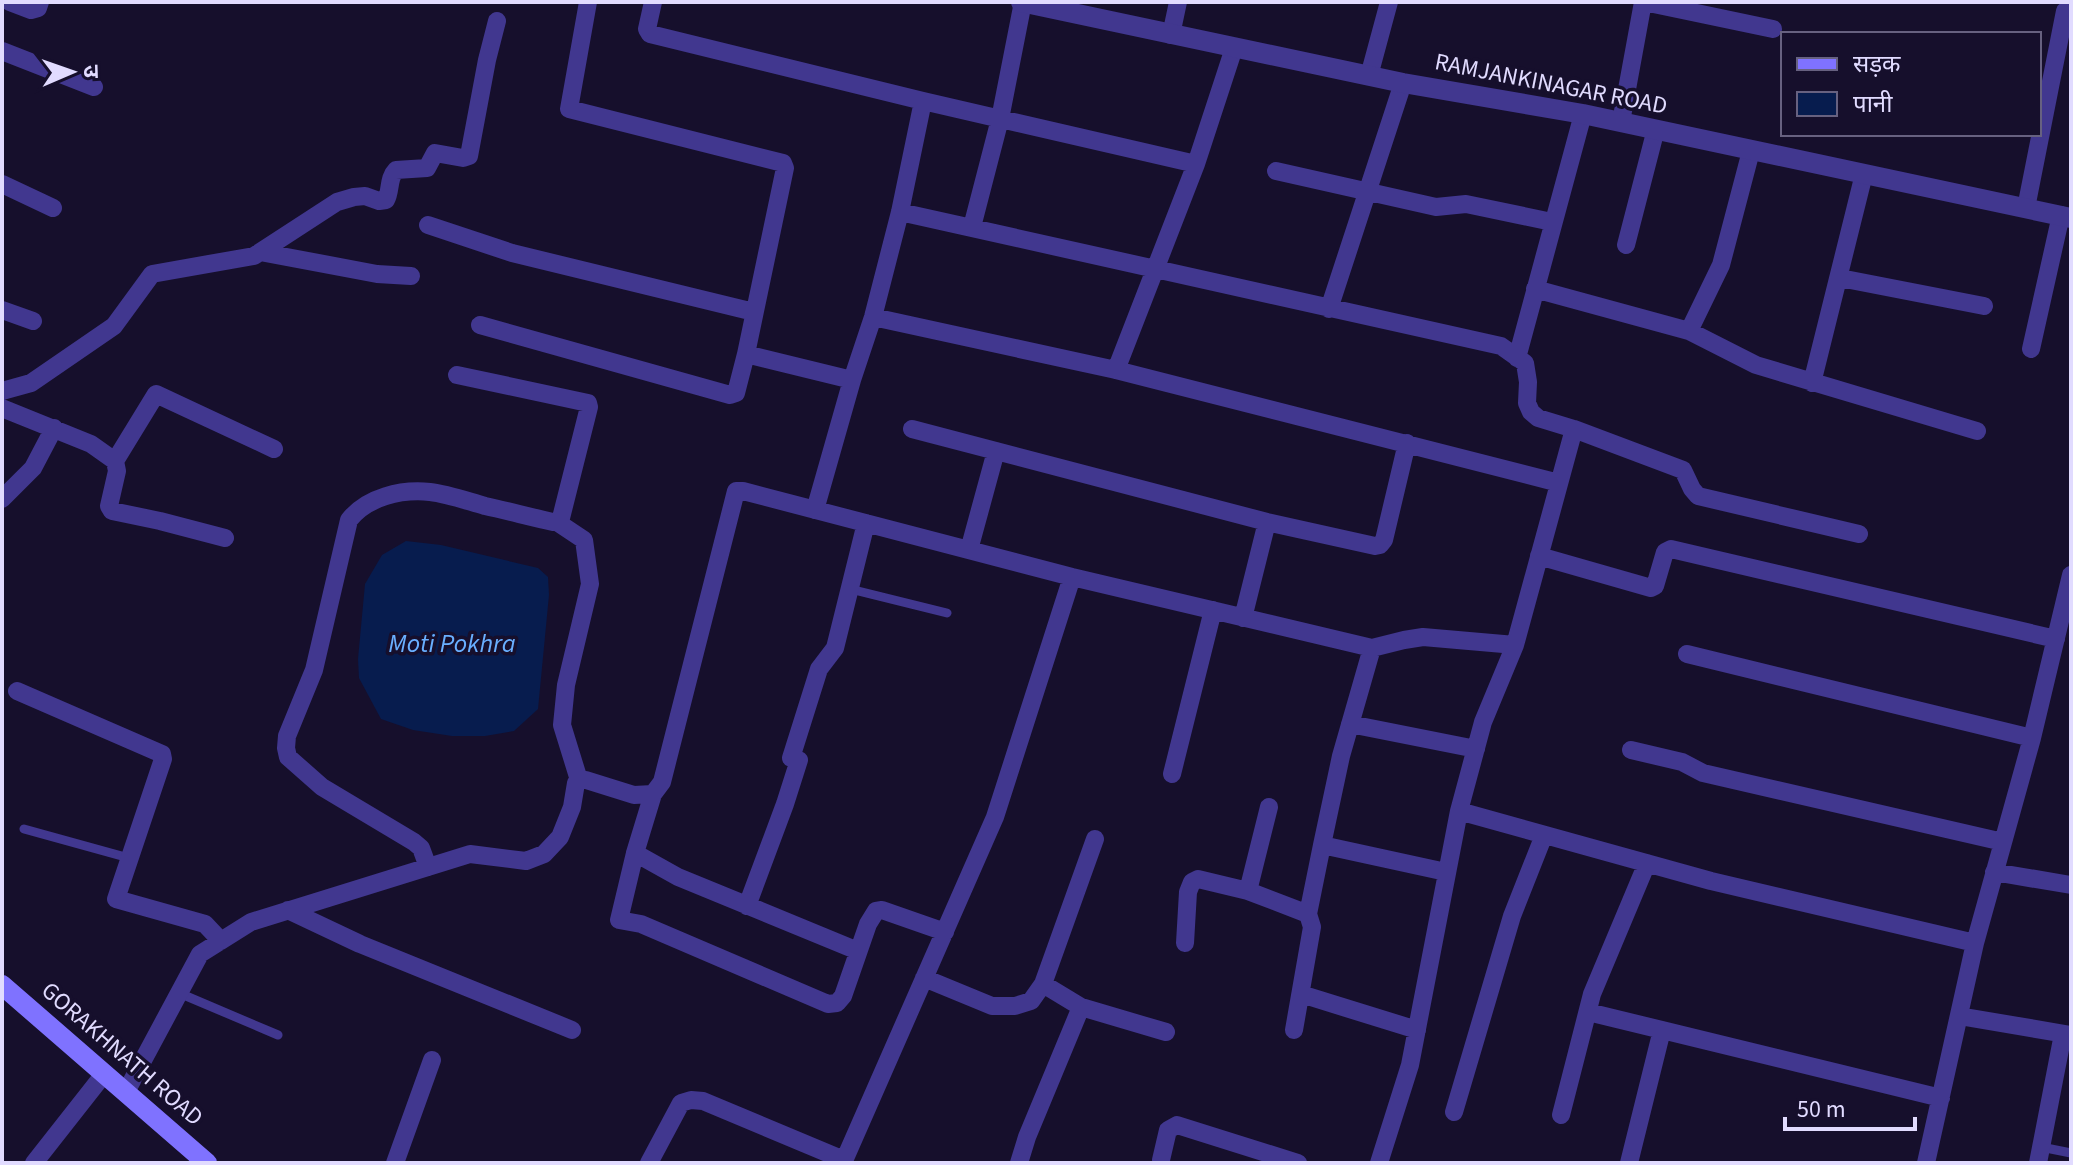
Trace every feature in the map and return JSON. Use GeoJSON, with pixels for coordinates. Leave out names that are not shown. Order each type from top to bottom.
{"type":"FeatureCollection","features":[{"type":"Feature","properties":{"kind":"main road","name":"GORAKHNATH ROAD"},"geometry":{"type":"LineString","coordinates":[[2,985],[206,1163]]}},
{"type":"Feature","properties":{"kind":"street"},"geometry":{"type":"LineString","coordinates":[[10,2],[31,10],[38,8],[40,2]]}},
{"type":"Feature","properties":{"kind":"street"},"geometry":{"type":"LineString","coordinates":[[480,325],[730,395],[736,393],[785,168],[783,163],[569,109],[588,2]]}},
{"type":"Feature","properties":{"kind":"street"},"geometry":{"type":"LineString","coordinates":[[653,2],[647,29],[650,34],[1196,164]]}},
{"type":"Feature","properties":{"kind":"street"},"geometry":{"type":"LineString","coordinates":[[972,227],[1000,119],[1022,2]]}},
{"type":"Feature","properties":{"kind":"street","name":"RAMJANKINAGAR ROAD"},"geometry":{"type":"LineString","coordinates":[[1022,2],[1403,83],[1583,114],[2066,216]]}},
{"type":"Feature","properties":{"kind":"street"},"geometry":{"type":"LineString","coordinates":[[1171,35],[1178,2]]}},
{"type":"Feature","properties":{"kind":"street"},"geometry":{"type":"LineString","coordinates":[[1369,76],[1389,2]]}},
{"type":"Feature","properties":{"kind":"street"},"geometry":{"type":"LineString","coordinates":[[1621,122],[1643,2],[1773,29]]}},
{"type":"Feature","properties":{"kind":"street"},"geometry":{"type":"LineString","coordinates":[[2041,132],[2065,11]]}},
{"type":"Feature","properties":{"kind":"street"},"geometry":{"type":"LineString","coordinates":[[2,391],[31,383],[114,326],[152,274],[254,256],[337,202],[365,196],[386,200],[391,176],[396,170],[427,168],[435,153],[463,158],[469,156],[497,21]]}},
{"type":"Feature","properties":{"kind":"street"},"geometry":{"type":"LineString","coordinates":[[1116,370],[1196,164],[1234,48]]}},
{"type":"Feature","properties":{"kind":"street"},"geometry":{"type":"LineString","coordinates":[[2,51],[94,87]]}},
{"type":"Feature","properties":{"kind":"street"},"geometry":{"type":"LineString","coordinates":[[1329,309],[1403,83]]}},
{"type":"Feature","properties":{"kind":"street"},"geometry":{"type":"LineString","coordinates":[[815,510],[873,317],[900,212],[923,101]]}},
{"type":"Feature","properties":{"kind":"street"},"geometry":{"type":"LineString","coordinates":[[1517,358],[1583,114]]}},
{"type":"Feature","properties":{"kind":"street"},"geometry":{"type":"LineString","coordinates":[[1626,245],[1656,129]]}},
{"type":"Feature","properties":{"kind":"street"},"geometry":{"type":"LineString","coordinates":[[2026,208],[2040,136]]}},
{"type":"Feature","properties":{"kind":"street"},"geometry":{"type":"LineString","coordinates":[[1689,331],[1721,265],[1751,151]]}},
{"type":"Feature","properties":{"kind":"street"},"geometry":{"type":"LineString","coordinates":[[1276,171],[1436,207],[1466,204],[1552,222]]}},
{"type":"Feature","properties":{"kind":"street"},"geometry":{"type":"LineString","coordinates":[[1812,383],[1864,174]]}},
{"type":"Feature","properties":{"kind":"street"},"geometry":{"type":"LineString","coordinates":[[2,184],[53,208]]}},
{"type":"Feature","properties":{"kind":"street"},"geometry":{"type":"LineString","coordinates":[[900,212],[1501,346],[1525,363],[1527,403],[1538,418],[1683,470],[1698,496],[1859,534]]}},
{"type":"Feature","properties":{"kind":"street"},"geometry":{"type":"LineString","coordinates":[[2031,349],[2066,216]]}},
{"type":"Feature","properties":{"kind":"street"},"geometry":{"type":"LineString","coordinates":[[428,225],[512,253],[754,312]]}},
{"type":"Feature","properties":{"kind":"street"},"geometry":{"type":"LineString","coordinates":[[260,252],[377,274],[411,276]]}},
{"type":"Feature","properties":{"kind":"street"},"geometry":{"type":"LineString","coordinates":[[1840,278],[1984,306]]}},
{"type":"Feature","properties":{"kind":"street"},"geometry":{"type":"LineString","coordinates":[[1535,289],[1689,331],[1756,365],[1977,431]]}},
{"type":"Feature","properties":{"kind":"street"},"geometry":{"type":"LineString","coordinates":[[2,310],[33,321]]}},
{"type":"Feature","properties":{"kind":"street"},"geometry":{"type":"LineString","coordinates":[[873,317],[1116,370],[1559,483]]}},
{"type":"Feature","properties":{"kind":"street"},"geometry":{"type":"LineString","coordinates":[[746,354],[852,380]]}},
{"type":"Feature","properties":{"kind":"street"},"geometry":{"type":"LineString","coordinates":[[457,375],[588,403],[572,476],[561,518],[557,522]]}},
{"type":"Feature","properties":{"kind":"street"},"geometry":{"type":"LineString","coordinates":[[225,538],[112,511],[109,506],[117,471],[115,461],[154,395],[159,393],[274,449]]}},
{"type":"Feature","properties":{"kind":"street"},"geometry":{"type":"LineString","coordinates":[[2,408],[91,444],[115,461]]}},
{"type":"Feature","properties":{"kind":"street"},"geometry":{"type":"LineString","coordinates":[[2,499],[33,468],[54,428]]}},
{"type":"Feature","properties":{"kind":"street"},"geometry":{"type":"LineString","coordinates":[[912,429],[1267,522],[1375,546],[1384,540],[1407,443]]}},
{"type":"Feature","properties":{"kind":"street"},"geometry":{"type":"LineString","coordinates":[[1379,1163],[1410,1065],[1459,811],[1483,722],[1515,645],[1574,429]]}},
{"type":"Feature","properties":{"kind":"street"},"geometry":{"type":"LineString","coordinates":[[969,550],[996,451]]}},
{"type":"Feature","properties":{"kind":"street"},"geometry":{"type":"LineString","coordinates":[[945,932],[879,909],[868,924],[843,996],[837,1003],[828,1004],[641,924],[619,920],[653,794],[662,782],[736,491],[1072,577],[1372,648],[1423,637],[1515,645]]}},
{"type":"Feature","properties":{"kind":"street"},"geometry":{"type":"LineString","coordinates":[[428,867],[421,848],[414,842],[322,787],[288,757],[286,748],[287,736],[314,670],[349,520],[366,504],[408,492],[430,492],[557,522],[584,540],[590,584],[566,685],[562,725],[579,780]]}},
{"type":"Feature","properties":{"kind":"street"},"geometry":{"type":"LineString","coordinates":[[1243,618],[1267,522]]}},
{"type":"Feature","properties":{"kind":"street"},"geometry":{"type":"LineString","coordinates":[[747,906],[785,804],[819,669],[835,648],[866,523]]}},
{"type":"Feature","properties":{"kind":"street"},"geometry":{"type":"LineString","coordinates":[[1539,556],[1651,588],[1655,586],[1665,552],[1671,549],[2062,636]]}},
{"type":"Feature","properties":{"kind":"street"},"geometry":{"type":"LineString","coordinates":[[649,1163],[681,1103],[691,1100],[703,1101],[844,1161],[995,817],[1072,577]]}},
{"type":"Feature","properties":{"kind":"street"},"geometry":{"type":"LineString","coordinates":[[1926,1163],[1975,943],[2062,636],[2070,584]]}},
{"type":"Feature","properties":{"kind":"street"},"geometry":{"type":"LineString","coordinates":[[1172,774],[1213,610]]}},
{"type":"Feature","properties":{"kind":"street"},"geometry":{"type":"LineString","coordinates":[[1294,1030],[1312,927],[1308,914],[1322,845],[1341,756],[1372,648]]}},
{"type":"Feature","properties":{"kind":"street"},"geometry":{"type":"LineString","coordinates":[[1687,654],[2032,738]]}},
{"type":"Feature","properties":{"kind":"street"},"geometry":{"type":"LineString","coordinates":[[17,691],[162,754],[163,759],[115,897],[117,901],[205,924],[221,941]]}},
{"type":"Feature","properties":{"kind":"street"},"geometry":{"type":"LineString","coordinates":[[1350,724],[1476,749]]}},
{"type":"Feature","properties":{"kind":"street"},"geometry":{"type":"LineString","coordinates":[[1631,750],[1682,762],[1703,773],[2003,842]]}},
{"type":"Feature","properties":{"kind":"street"},"geometry":{"type":"LineString","coordinates":[[579,780],[634,795],[653,794]]}},
{"type":"Feature","properties":{"kind":"street"},"geometry":{"type":"LineString","coordinates":[[126,1092],[200,954],[251,922],[470,854],[526,861],[544,854],[560,837],[579,780]]}},
{"type":"Feature","properties":{"kind":"street"},"geometry":{"type":"LineString","coordinates":[[1248,891],[1269,807]]}},
{"type":"Feature","properties":{"kind":"street"},"geometry":{"type":"LineString","coordinates":[[1459,811],[1711,881],[1975,943]]}},
{"type":"Feature","properties":{"kind":"street"},"geometry":{"type":"LineString","coordinates":[[1454,1112],[1512,916],[1544,835]]}},
{"type":"Feature","properties":{"kind":"street"},"geometry":{"type":"LineString","coordinates":[[924,978],[992,1006],[1015,1006],[1031,1001],[1043,984],[1095,839]]}},
{"type":"Feature","properties":{"kind":"street"},"geometry":{"type":"LineString","coordinates":[[1322,845],[1446,872]]}},
{"type":"Feature","properties":{"kind":"street"},"geometry":{"type":"LineString","coordinates":[[635,853],[678,877],[858,951]]}},
{"type":"Feature","properties":{"kind":"street"},"geometry":{"type":"LineString","coordinates":[[1561,1115],[1592,994],[1647,863]]}},
{"type":"Feature","properties":{"kind":"street"},"geometry":{"type":"LineString","coordinates":[[1994,872],[2071,885]]}},
{"type":"Feature","properties":{"kind":"street"},"geometry":{"type":"LineString","coordinates":[[1185,943],[1188,892],[1192,882],[1198,879],[1248,891],[1308,914]]}},
{"type":"Feature","properties":{"kind":"street"},"geometry":{"type":"LineString","coordinates":[[288,910],[360,944],[572,1030]]}},
{"type":"Feature","properties":{"kind":"street"},"geometry":{"type":"LineString","coordinates":[[1043,984],[1081,1007],[1166,1032]]}},
{"type":"Feature","properties":{"kind":"street"},"geometry":{"type":"LineString","coordinates":[[1301,994],[1417,1030]]}},
{"type":"Feature","properties":{"kind":"street"},"geometry":{"type":"LineString","coordinates":[[1019,1163],[1081,1007]]}},
{"type":"Feature","properties":{"kind":"street"},"geometry":{"type":"LineString","coordinates":[[1588,1012],[1941,1098]]}},
{"type":"Feature","properties":{"kind":"street"},"geometry":{"type":"LineString","coordinates":[[1959,1016],[2067,1034],[2040,1155]]}},
{"type":"Feature","properties":{"kind":"street"},"geometry":{"type":"LineString","coordinates":[[1629,1163],[1662,1030]]}},
{"type":"Feature","properties":{"kind":"street"},"geometry":{"type":"LineString","coordinates":[[395,1163],[432,1060]]}},
{"type":"Feature","properties":{"kind":"street"},"geometry":{"type":"LineString","coordinates":[[34,1163],[104,1074]]}},
{"type":"Feature","properties":{"kind":"street"},"geometry":{"type":"LineString","coordinates":[[1161,1160],[1168,1130],[1177,1125],[1292,1162]]}},
{"type":"Feature","properties":{"kind":"lane"},"geometry":{"type":"LineString","coordinates":[[850,589],[947,613]]}},
{"type":"Feature","properties":{"kind":"lane"},"geometry":{"type":"LineString","coordinates":[[24,829],[129,858]]}},
{"type":"Feature","properties":{"kind":"lane"},"geometry":{"type":"LineString","coordinates":[[179,993],[278,1035]]}},
{"type":"Feature","properties":{"kind":"lane"},"geometry":{"type":"LineString","coordinates":[[2040,1155],[2071,1153]]}},
{"type":"Feature","properties":{"kind":"water","name":"Moti Pokhra"},"geometry":{"type":"Polygon","coordinates":[[[406,541],[441,545],[538,568],[548,577],[538,709],[514,731],[485,736],[452,736],[413,730],[381,719],[359,678],[365,584],[382,555],[406,541]]]}}]}
